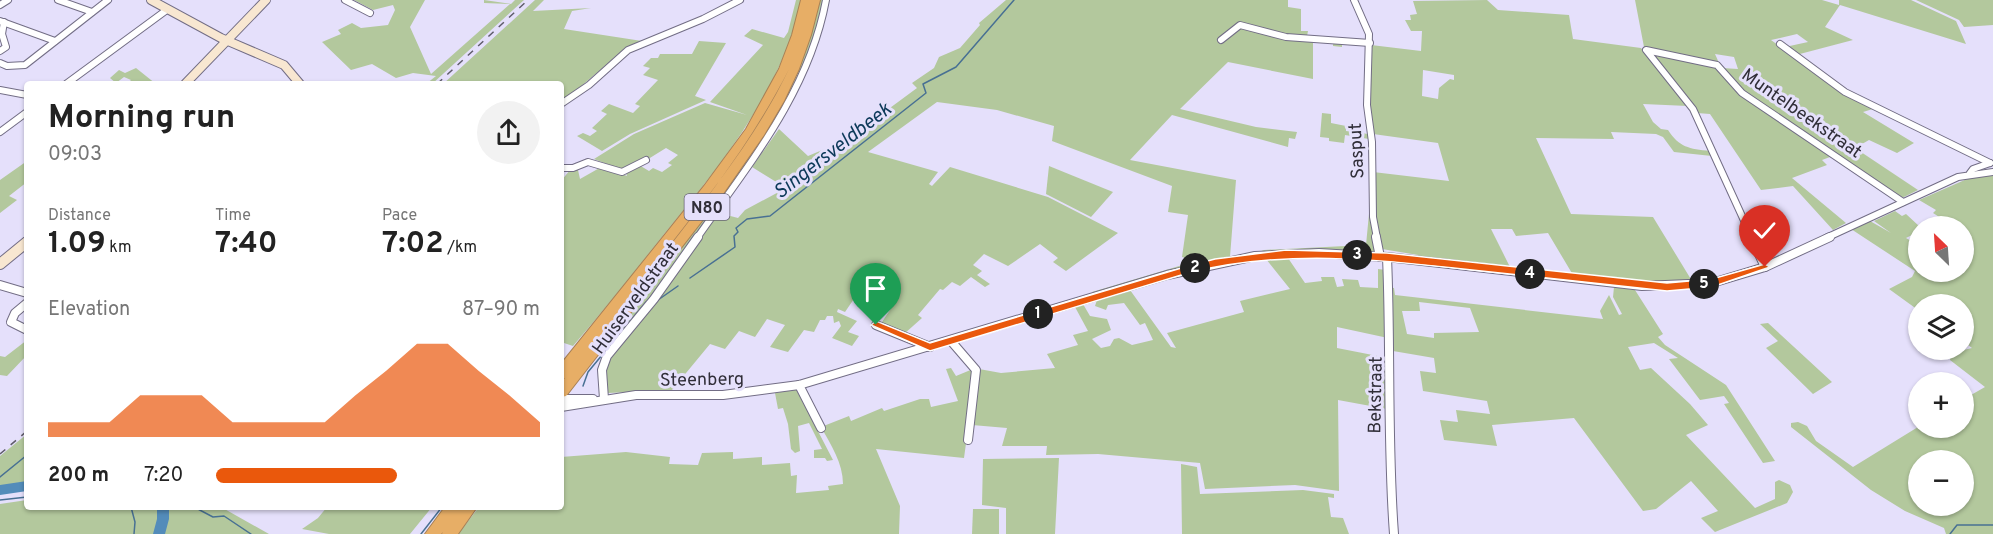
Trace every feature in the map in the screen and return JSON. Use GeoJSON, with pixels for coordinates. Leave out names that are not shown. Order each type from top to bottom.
{"type":"FeatureCollection","features":[{"type":"Feature","properties":{"kind":"highway","name":"N80"},"geometry":{"type":"LineString","coordinates":[[567,376],[716,180],[762,113],[795,45],[806,0]]}},
{"type":"Feature","properties":{"kind":"highway","name":"N80"},"geometry":{"type":"LineString","coordinates":[[567,376],[726,182],[762,130],[793,74],[805,45],[815,0]]}},
{"type":"Feature","properties":{"kind":"highway"},"geometry":{"type":"LineString","coordinates":[[432,534],[452,510]]}},
{"type":"Feature","properties":{"kind":"highway"},"geometry":{"type":"LineString","coordinates":[[449,534],[468,510]]}},
{"type":"Feature","properties":{"kind":"street"},"geometry":{"type":"LineString","coordinates":[[0,5],[8,0]]}},
{"type":"Feature","properties":{"kind":"street"},"geometry":{"type":"LineString","coordinates":[[58,0],[92,12]]}},
{"type":"Feature","properties":{"kind":"street"},"geometry":{"type":"LineString","coordinates":[[0,63],[7,66],[25,65],[108,0]]}},
{"type":"Feature","properties":{"kind":"street"},"geometry":{"type":"LineString","coordinates":[[151,0],[227,41],[284,65],[297,81]]}},
{"type":"Feature","properties":{"kind":"street"},"geometry":{"type":"LineString","coordinates":[[188,81],[266,0]]}},
{"type":"Feature","properties":{"kind":"street"},"geometry":{"type":"LineString","coordinates":[[345,0],[370,12]]}},
{"type":"Feature","properties":{"kind":"street"},"geometry":{"type":"LineString","coordinates":[[564,102],[589,85],[628,50],[703,19],[740,0]]}},
{"type":"Feature","properties":{"kind":"street","name":"Huiserveldstraat"},"geometry":{"type":"LineString","coordinates":[[604,399],[602,370],[607,356],[654,299],[782,118],[808,61],[822,22],[826,0]]}},
{"type":"Feature","properties":{"kind":"street","name":"Sasput"},"geometry":{"type":"LineString","coordinates":[[1354,0],[1361,12],[1370,43],[1367,105],[1373,217],[1384,257]]}},
{"type":"Feature","properties":{"kind":"street"},"geometry":{"type":"LineString","coordinates":[[70,81],[168,9]]}},
{"type":"Feature","properties":{"kind":"street"},"geometry":{"type":"LineString","coordinates":[[0,51],[6,47],[2,34],[2,22],[56,41]]}},
{"type":"Feature","properties":{"kind":"street"},"geometry":{"type":"LineString","coordinates":[[1221,40],[1240,25],[1286,37],[1370,43]]}},
{"type":"Feature","properties":{"kind":"street"},"geometry":{"type":"LineString","coordinates":[[1780,44],[1845,92],[1991,163]]}},
{"type":"Feature","properties":{"kind":"street","name":"Muntelbeekstraat"},"geometry":{"type":"LineString","coordinates":[[1765,267],[1693,109],[1646,50],[1717,65],[1742,93],[1791,123],[1903,202]]}},
{"type":"Feature","properties":{"kind":"street"},"geometry":{"type":"LineString","coordinates":[[0,90],[24,94]]}},
{"type":"Feature","properties":{"kind":"street"},"geometry":{"type":"LineString","coordinates":[[0,132],[24,114]]}},
{"type":"Feature","properties":{"kind":"street"},"geometry":{"type":"LineString","coordinates":[[564,168],[573,168],[588,162],[622,172],[646,160]]}},
{"type":"Feature","properties":{"kind":"street"},"geometry":{"type":"LineString","coordinates":[[1970,173],[1973,169],[1991,163]]}},
{"type":"Feature","properties":{"kind":"street"},"geometry":{"type":"LineString","coordinates":[[1384,257],[1667,287],[1712,283],[1765,267],[1970,173],[1993,172]]}},
{"type":"Feature","properties":{"kind":"street"},"geometry":{"type":"LineString","coordinates":[[0,264],[24,244]]}},
{"type":"Feature","properties":{"kind":"street","name":"Steenberg"},"geometry":{"type":"LineString","coordinates":[[564,406],[636,395],[748,394],[799,385],[1215,263],[1286,254],[1384,257]]}},
{"type":"Feature","properties":{"kind":"street","name":"Bekstraat"},"geometry":{"type":"LineString","coordinates":[[1384,257],[1391,352],[1389,466],[1394,534]]}},
{"type":"Feature","properties":{"kind":"street"},"geometry":{"type":"LineString","coordinates":[[0,285],[24,292]]}},
{"type":"Feature","properties":{"kind":"street"},"geometry":{"type":"LineString","coordinates":[[24,306],[15,313],[11,322],[24,328]]}},
{"type":"Feature","properties":{"kind":"street"},"geometry":{"type":"LineString","coordinates":[[876,325],[930,347]]}},
{"type":"Feature","properties":{"kind":"street"},"geometry":{"type":"LineString","coordinates":[[951,341],[976,370],[968,440]]}},
{"type":"Feature","properties":{"kind":"street"},"geometry":{"type":"LineString","coordinates":[[567,376],[574,392],[582,398]]}},
{"type":"Feature","properties":{"kind":"street"},"geometry":{"type":"LineString","coordinates":[[799,385],[821,428]]}},
{"type":"Feature","properties":{"kind":"street","name":"Steenberg"},"geometry":{"type":"LineString","coordinates":[[564,399],[604,399]]}},
{"type":"Feature","properties":{"kind":"green space"},"geometry":{"type":"Polygon","coordinates":[[[354,0],[425,0],[410,27],[431,74],[510,4],[484,3],[484,0],[511,4],[515,0],[524,0],[435,81],[430,81],[436,76],[413,73],[396,78],[372,64],[351,70],[322,42],[341,34],[338,30],[352,23],[361,28],[388,25],[395,10],[393,5],[373,10],[354,0]]]}},
{"type":"Feature","properties":{"kind":"green space"},"geometry":{"type":"Polygon","coordinates":[[[535,0],[544,0],[533,11],[591,8],[572,11],[564,29],[642,41],[621,54],[564,100],[564,81],[446,81],[535,0]]]}},
{"type":"Feature","properties":{"kind":"green space"},"geometry":{"type":"Polygon","coordinates":[[[796,0],[802,0],[780,65],[765,95],[728,152],[573,346],[564,343],[564,177],[570,170],[578,170],[580,179],[603,166],[627,176],[626,173],[639,165],[649,171],[653,168],[662,172],[672,165],[668,163],[678,155],[666,148],[645,161],[622,170],[594,159],[634,134],[705,103],[747,115],[710,102],[763,45],[744,36],[752,29],[784,38],[788,32],[796,0]]]}},
{"type":"Feature","properties":{"kind":"green space"},"geometry":{"type":"Polygon","coordinates":[[[820,0],[824,0],[811,53],[773,127],[698,234],[640,311],[610,349],[604,353],[599,350],[760,143],[798,74],[820,0]]]}},
{"type":"Feature","properties":{"kind":"green space"},"geometry":{"type":"Polygon","coordinates":[[[1006,0],[1288,0],[1288,7],[1301,9],[1301,31],[1308,31],[1307,36],[1342,41],[1342,47],[1333,46],[1333,42],[1313,40],[1313,79],[1228,62],[1180,109],[1256,127],[1297,132],[1295,139],[1289,138],[1288,147],[1172,115],[1130,160],[1236,180],[1230,257],[1095,295],[1092,292],[1196,261],[1182,257],[1188,215],[1168,212],[1172,186],[1052,141],[1054,126],[997,110],[937,102],[868,152],[938,172],[929,184],[932,186],[950,167],[1048,197],[1118,233],[1066,271],[1053,262],[1058,258],[1040,244],[1008,266],[984,254],[973,265],[982,271],[977,275],[990,284],[985,287],[971,277],[960,286],[952,282],[943,290],[940,289],[918,315],[922,318],[904,334],[880,325],[892,307],[888,305],[891,300],[872,294],[890,270],[877,265],[845,312],[838,309],[837,312],[857,321],[848,332],[859,336],[852,346],[832,338],[841,326],[839,321],[834,323],[833,316],[827,316],[825,320],[820,320],[814,332],[804,330],[788,352],[770,347],[785,325],[767,319],[755,337],[739,331],[725,349],[710,344],[672,390],[608,393],[605,369],[609,356],[660,295],[719,213],[738,218],[745,210],[786,188],[752,167],[779,129],[808,156],[858,135],[856,133],[917,88],[912,83],[934,68],[939,57],[960,48],[980,25],[979,23],[1006,0]]]}},
{"type":"Feature","properties":{"kind":"green space"},"geometry":{"type":"Polygon","coordinates":[[[1487,0],[1498,10],[1569,15],[1573,39],[1641,48],[1688,106],[1643,104],[1653,122],[1661,129],[1668,130],[1681,144],[1710,151],[1712,156],[1674,152],[1663,137],[1656,134],[1611,132],[1614,139],[1536,138],[1571,214],[1653,217],[1692,281],[1640,282],[1573,275],[1548,233],[1516,236],[1512,229],[1491,229],[1511,269],[1419,258],[1418,255],[1382,249],[1383,252],[1379,254],[1253,254],[1264,250],[1366,245],[1373,172],[1449,181],[1438,143],[1373,134],[1370,105],[1371,45],[1421,51],[1422,31],[1411,31],[1405,20],[1411,20],[1410,15],[1417,14],[1413,1],[1487,0]],[[1423,70],[1422,96],[1438,99],[1439,88],[1450,79],[1454,80],[1454,75],[1423,70]]]}},
{"type":"Feature","properties":{"kind":"green space"},"geometry":{"type":"Polygon","coordinates":[[[1635,0],[1822,0],[1839,5],[1839,0],[1911,0],[1956,21],[1966,44],[1840,5],[1825,27],[1853,40],[1796,55],[1785,47],[1808,42],[1797,34],[1771,40],[1844,92],[1876,108],[1863,112],[1914,143],[1897,153],[1869,140],[1855,148],[1918,190],[1902,198],[1830,157],[1822,160],[1827,165],[1792,178],[1846,223],[1833,230],[1793,186],[1761,190],[1710,114],[1697,113],[1648,53],[1715,65],[1742,91],[1722,68],[1738,69],[1734,57],[1715,54],[1719,63],[1644,47],[1635,0]]]}},
{"type":"Feature","properties":{"kind":"green space"},"geometry":{"type":"Polygon","coordinates":[[[1916,0],[1993,0],[1993,25],[1964,27],[1959,20],[1916,0]]]}},
{"type":"Feature","properties":{"kind":"green space"},"geometry":{"type":"Polygon","coordinates":[[[699,41],[726,43],[695,96],[706,100],[630,134],[602,151],[577,136],[583,133],[590,136],[597,131],[592,128],[607,114],[601,111],[609,104],[633,113],[640,106],[635,104],[658,80],[643,75],[650,68],[643,66],[651,58],[658,58],[660,54],[692,54],[699,41]]]}},
{"type":"Feature","properties":{"kind":"green space"},"geometry":{"type":"Polygon","coordinates":[[[136,68],[152,81],[130,81],[124,77],[119,81],[114,81],[110,78],[119,70],[125,73],[136,68]]]}},
{"type":"Feature","properties":{"kind":"green space"},"geometry":{"type":"Polygon","coordinates":[[[1322,113],[1331,114],[1331,123],[1346,126],[1346,131],[1368,134],[1369,139],[1345,135],[1344,143],[1320,137],[1322,113]]]}},
{"type":"Feature","properties":{"kind":"green space"},"geometry":{"type":"Polygon","coordinates":[[[24,163],[24,184],[9,196],[17,200],[0,213],[0,180],[24,163]]]}},
{"type":"Feature","properties":{"kind":"green space"},"geometry":{"type":"Polygon","coordinates":[[[1049,166],[1113,192],[1091,217],[1046,194],[1049,166]]]}},
{"type":"Feature","properties":{"kind":"green space"},"geometry":{"type":"Polygon","coordinates":[[[1993,174],[1993,534],[1946,534],[1944,528],[1916,516],[1974,516],[1974,450],[1908,450],[1908,512],[1871,490],[1791,427],[1791,423],[1798,422],[1807,426],[1816,441],[1853,467],[1908,433],[1908,438],[1974,438],[1974,393],[1985,387],[1974,379],[1974,372],[1966,372],[1950,360],[1974,360],[1974,294],[1908,294],[1908,303],[1889,289],[1908,279],[1908,282],[1974,282],[1974,216],[1938,216],[1933,213],[1936,210],[1919,200],[1967,179],[1993,174]]]}},
{"type":"Feature","properties":{"kind":"green space"},"geometry":{"type":"Polygon","coordinates":[[[1895,211],[1902,216],[1906,214],[1908,216],[1908,237],[1906,238],[1908,239],[1908,266],[1851,229],[1870,221],[1891,233],[1874,221],[1895,211]]]}},
{"type":"Feature","properties":{"kind":"green space"},"geometry":{"type":"Polygon","coordinates":[[[1288,258],[1305,283],[1322,281],[1321,277],[1334,277],[1337,287],[1344,286],[1342,279],[1358,280],[1360,287],[1378,288],[1378,269],[1386,270],[1386,287],[1394,288],[1395,295],[1603,319],[1600,311],[1609,295],[1619,315],[1622,314],[1613,297],[1614,287],[1635,290],[1663,334],[1658,337],[1665,345],[1726,385],[1775,461],[1763,463],[1724,404],[1729,403],[1724,396],[1700,400],[1669,359],[1678,358],[1654,343],[1628,347],[1640,370],[1651,368],[1690,404],[1708,425],[1686,435],[1755,508],[1775,499],[1775,482],[1779,480],[1790,485],[1793,492],[1787,503],[1715,532],[1701,518],[1718,511],[1691,481],[1656,509],[1643,511],[1574,418],[1492,425],[1497,446],[1444,440],[1440,420],[1458,422],[1456,410],[1490,414],[1487,401],[1423,391],[1420,371],[1436,373],[1434,358],[1393,351],[1388,338],[1337,327],[1337,348],[1388,358],[1387,409],[1338,400],[1339,491],[1295,485],[1205,489],[1200,463],[1098,454],[1046,455],[1047,446],[1002,446],[1007,428],[972,425],[979,369],[1001,373],[1055,368],[1047,354],[1078,345],[1073,335],[1088,331],[1075,307],[1083,304],[1090,316],[1107,319],[1111,330],[1092,339],[1101,348],[1110,346],[1114,339],[1119,338],[1132,345],[1153,340],[1145,323],[1140,325],[1124,303],[1108,305],[1106,310],[1095,306],[1097,300],[1130,290],[1171,347],[1176,348],[1167,333],[1244,312],[1240,301],[1290,289],[1266,259],[1288,258]],[[1419,302],[1420,311],[1402,311],[1407,334],[1434,338],[1434,333],[1479,332],[1470,308],[1419,302]]]}},
{"type":"Feature","properties":{"kind":"green space"},"geometry":{"type":"Polygon","coordinates":[[[1768,323],[1832,382],[1813,394],[1766,348],[1778,341],[1760,324],[1768,323]]]}},
{"type":"Feature","properties":{"kind":"green space"},"geometry":{"type":"Polygon","coordinates":[[[24,342],[24,358],[7,376],[0,375],[0,356],[5,357],[24,342]]]}},
{"type":"Feature","properties":{"kind":"green space"},"geometry":{"type":"Polygon","coordinates":[[[951,368],[956,376],[973,369],[975,378],[964,458],[876,449],[900,506],[899,534],[458,534],[477,510],[564,510],[564,457],[626,452],[670,457],[669,464],[698,465],[702,453],[733,452],[733,459],[762,457],[762,465],[790,463],[791,476],[797,475],[796,493],[829,490],[828,486],[843,484],[842,476],[836,454],[821,427],[849,416],[851,421],[882,408],[884,411],[920,399],[929,399],[931,407],[958,401],[946,369],[951,368]]]}},
{"type":"Feature","properties":{"kind":"green space"},"geometry":{"type":"Polygon","coordinates":[[[796,389],[833,460],[814,458],[814,450],[822,449],[809,423],[798,426],[800,451],[795,453],[791,449],[788,424],[783,408],[778,409],[775,393],[796,389]]]}},
{"type":"Feature","properties":{"kind":"green space"},"geometry":{"type":"Polygon","coordinates":[[[24,436],[24,483],[0,486],[0,456],[24,436]]]}},
{"type":"Feature","properties":{"kind":"green space"},"geometry":{"type":"Polygon","coordinates":[[[1059,458],[1055,534],[1006,534],[1006,508],[982,505],[983,459],[1059,458]]]}},
{"type":"Feature","properties":{"kind":"green space"},"geometry":{"type":"Polygon","coordinates":[[[1181,464],[1197,467],[1200,494],[1303,490],[1334,494],[1334,498],[1328,497],[1331,517],[1343,518],[1349,534],[1182,534],[1181,464]]]}},
{"type":"Feature","properties":{"kind":"green space"},"geometry":{"type":"Polygon","coordinates":[[[24,500],[24,510],[226,510],[269,534],[0,534],[0,504],[24,500]]]}},
{"type":"Feature","properties":{"kind":"green space"},"geometry":{"type":"Polygon","coordinates":[[[973,509],[999,509],[999,534],[972,534],[973,509]]]}},
{"type":"Feature","properties":{"kind":"green space"},"geometry":{"type":"Polygon","coordinates":[[[325,510],[430,510],[410,534],[329,534],[302,529],[318,518],[325,510]]]}},
{"type":"Feature","properties":{"kind":"waterway","name":"Singersveldbeek"},"geometry":{"type":"LineString","coordinates":[[690,278],[735,247],[734,236],[738,232],[736,228],[747,219],[770,216],[926,93],[923,84],[956,67],[1014,0]]}},
{"type":"Feature","properties":{"kind":"waterway","name":"Singersveldbeek"},"geometry":{"type":"LineString","coordinates":[[658,300],[678,286]]}},
{"type":"Feature","properties":{"kind":"waterway","name":"Singersveldbeek"},"geometry":{"type":"LineString","coordinates":[[583,386],[588,372],[646,302]]}},
{"type":"Feature","properties":{"kind":"waterway"},"geometry":{"type":"LineString","coordinates":[[0,477],[24,457]]}},
{"type":"Feature","properties":{"kind":"waterway"},"geometry":{"type":"LineString","coordinates":[[0,490],[24,486]]}},
{"type":"Feature","properties":{"kind":"waterway"},"geometry":{"type":"LineString","coordinates":[[0,500],[24,497]]}},
{"type":"Feature","properties":{"kind":"waterway"},"geometry":{"type":"LineString","coordinates":[[132,510],[135,522],[134,534]]}},
{"type":"Feature","properties":{"kind":"waterway"},"geometry":{"type":"LineString","coordinates":[[159,534],[163,510]]}},
{"type":"Feature","properties":{"kind":"waterway"},"geometry":{"type":"LineString","coordinates":[[200,510],[213,517],[224,516],[251,534]]}},
{"type":"Feature","properties":{"kind":"waterway","name":"Singersveldbeek"},"geometry":{"type":"LineString","coordinates":[[421,534],[440,510]]}},
{"type":"Feature","properties":{"kind":"waterway"},"geometry":{"type":"LineString","coordinates":[[1950,534],[1957,525],[1993,525]]}},
{"type":"Feature","properties":{"kind":"railway"},"geometry":{"type":"LineString","coordinates":[[440,81],[528,0]]}},
{"type":"Feature","properties":{"kind":"railway"},"geometry":{"type":"LineString","coordinates":[[0,454],[24,434]]}},
{"type":"Feature","properties":{"kind":"route"},"geometry":{"type":"LineString","coordinates":[[876,325],[930,347],[1167,275],[1255,256],[1353,254],[1667,287],[1729,280],[1765,267]]}}]}
